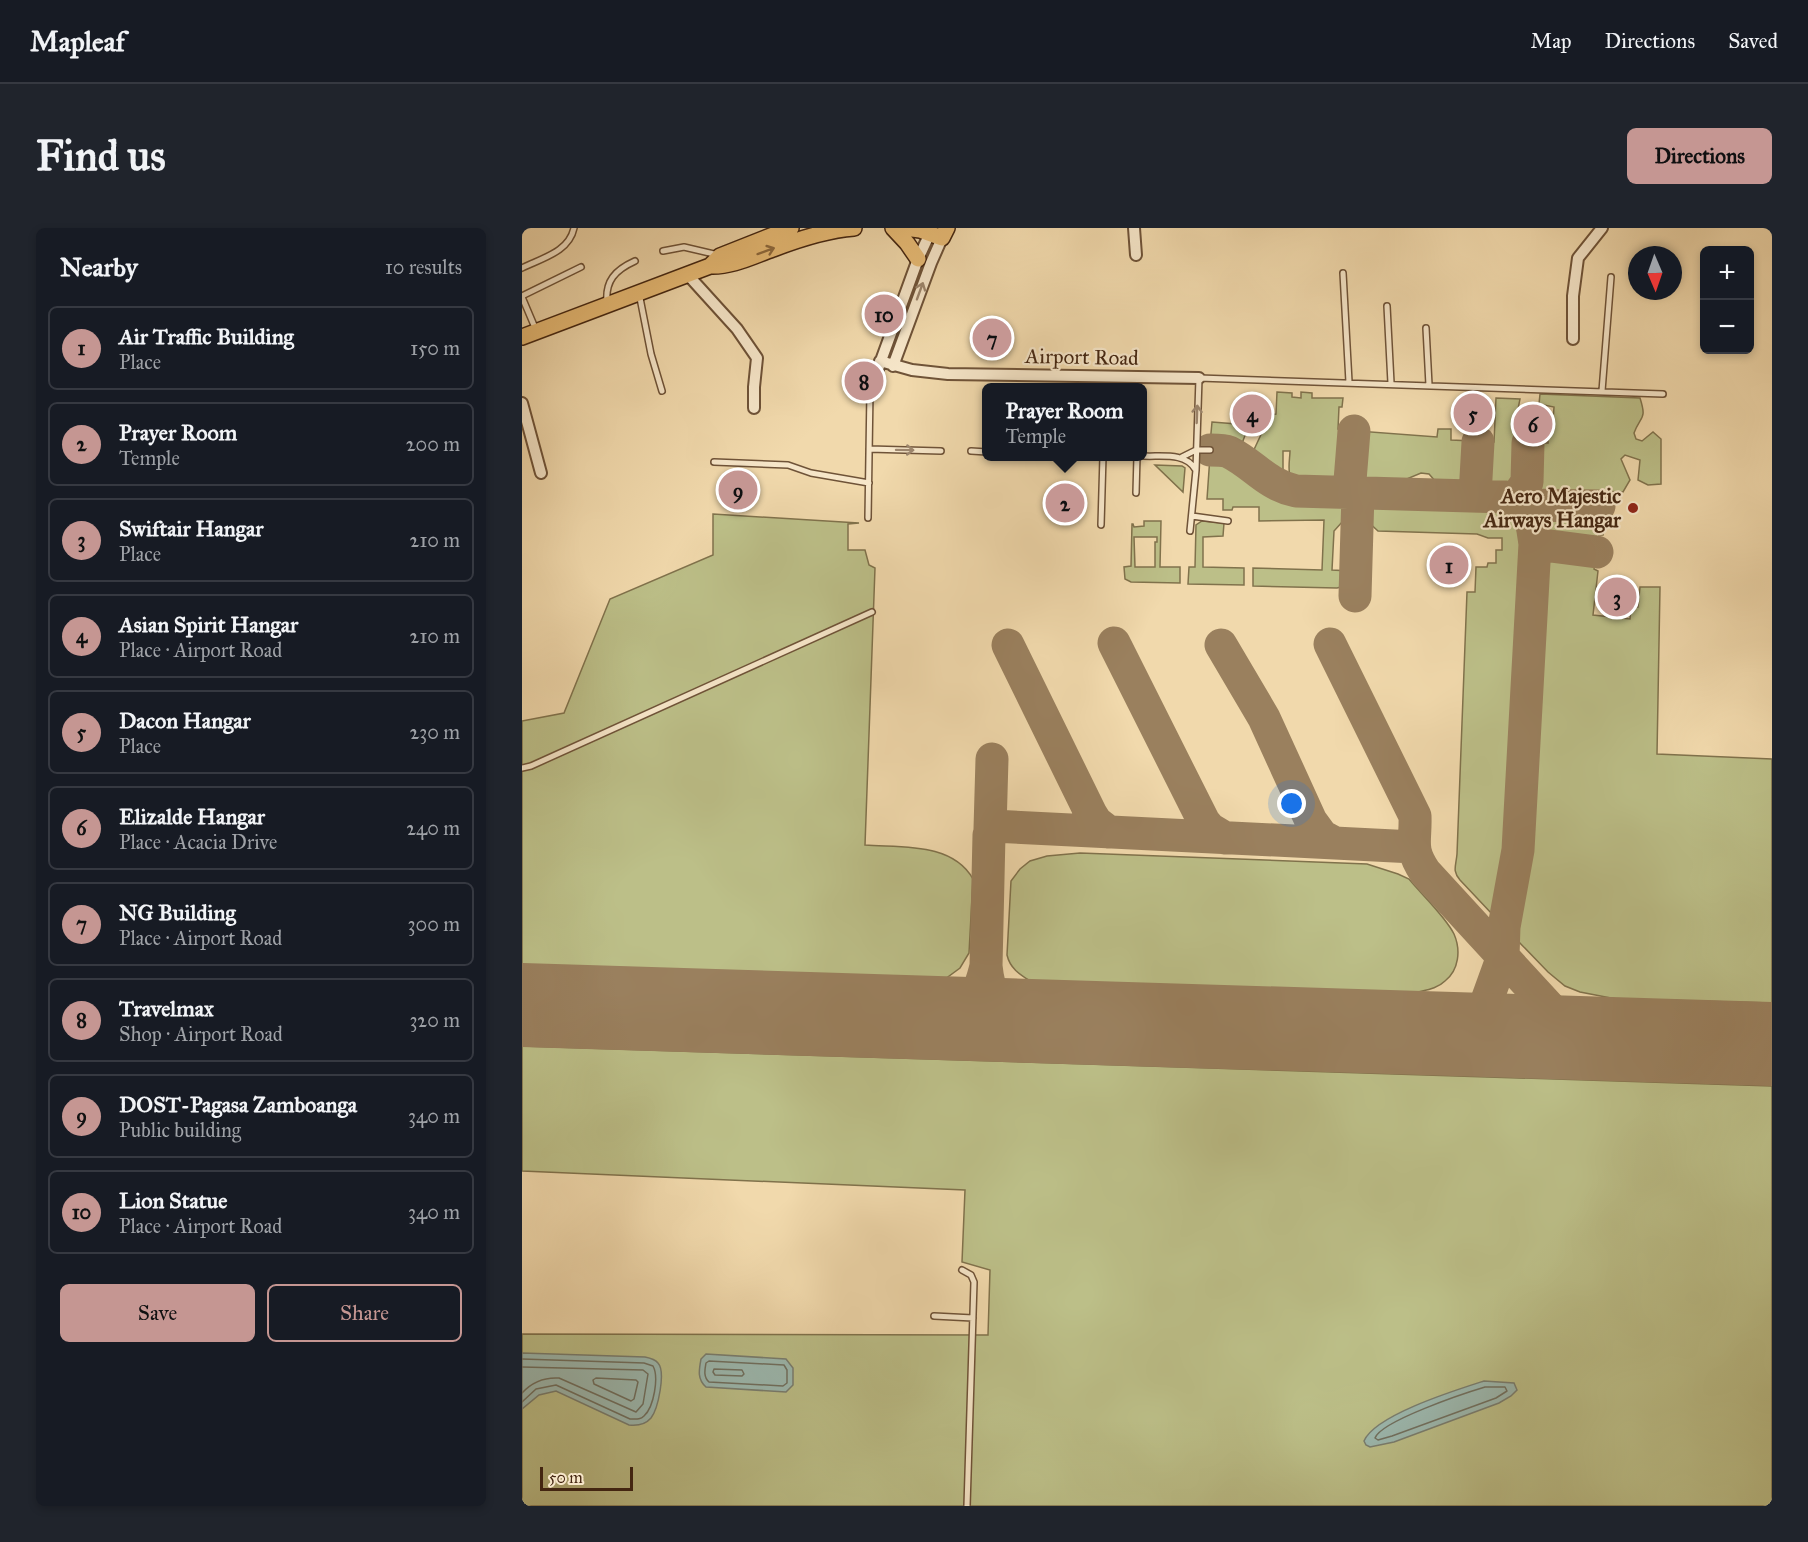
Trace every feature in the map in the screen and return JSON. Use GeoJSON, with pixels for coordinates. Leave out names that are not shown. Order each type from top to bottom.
{"type":"FeatureCollection","features":[{"type":"Feature","properties":{"kind":"main road"},"geometry":{"type":"LineString","coordinates":[[522,337],[718,263],[792,228]]}},
{"type":"Feature","properties":{"kind":"main road"},"geometry":{"type":"LineString","coordinates":[[718,263],[820,233],[854,228]]}},
{"type":"Feature","properties":{"kind":"main road"},"geometry":{"type":"LineString","coordinates":[[893,228],[918,259]]}},
{"type":"Feature","properties":{"kind":"main road"},"geometry":{"type":"LineString","coordinates":[[905,228],[938,232]]}},
{"type":"Feature","properties":{"kind":"street"},"geometry":{"type":"LineString","coordinates":[[1134,228],[1136,255]]}},
{"type":"Feature","properties":{"kind":"street"},"geometry":{"type":"LineString","coordinates":[[1573,339],[1574,284],[1578,258],[1602,228]]}},
{"type":"Feature","properties":{"kind":"street"},"geometry":{"type":"LineString","coordinates":[[874,380],[918,259],[938,232]]}},
{"type":"Feature","properties":{"kind":"street"},"geometry":{"type":"LineString","coordinates":[[893,366],[931,263],[938,232]]}},
{"type":"Feature","properties":{"kind":"street"},"geometry":{"type":"LineString","coordinates":[[688,275],[737,329],[757,358],[754,408]]}},
{"type":"Feature","properties":{"kind":"street","name":"Airport Road"},"geometry":{"type":"LineString","coordinates":[[880,361],[912,370],[948,374],[1198,378]]}},
{"type":"Feature","properties":{"kind":"street"},"geometry":{"type":"LineString","coordinates":[[522,402],[541,473]]}},
{"type":"Feature","properties":{"kind":"lane"},"geometry":{"type":"LineString","coordinates":[[522,268],[560,250],[568,243],[574,228]]}},
{"type":"Feature","properties":{"kind":"lane"},"geometry":{"type":"LineString","coordinates":[[663,251],[684,247],[718,263]]}},
{"type":"Feature","properties":{"kind":"lane"},"geometry":{"type":"LineString","coordinates":[[607,305],[607,287],[611,278],[635,261]]}},
{"type":"Feature","properties":{"kind":"lane"},"geometry":{"type":"LineString","coordinates":[[537,332],[522,297],[581,267]]}},
{"type":"Feature","properties":{"kind":"lane"},"geometry":{"type":"LineString","coordinates":[[1343,273],[1349,382]]}},
{"type":"Feature","properties":{"kind":"lane"},"geometry":{"type":"LineString","coordinates":[[1602,391],[1611,277]]}},
{"type":"Feature","properties":{"kind":"lane"},"geometry":{"type":"LineString","coordinates":[[639,293],[651,354],[662,391]]}},
{"type":"Feature","properties":{"kind":"lane"},"geometry":{"type":"LineString","coordinates":[[1387,306],[1391,383]]}},
{"type":"Feature","properties":{"kind":"lane"},"geometry":{"type":"LineString","coordinates":[[1426,328],[1430,385]]}},
{"type":"Feature","properties":{"kind":"lane"},"geometry":{"type":"LineString","coordinates":[[1190,531],[1196,471],[1198,378],[1663,394]]}},
{"type":"Feature","properties":{"kind":"lane"},"geometry":{"type":"LineString","coordinates":[[868,518],[870,391]]}},
{"type":"Feature","properties":{"kind":"lane"},"geometry":{"type":"LineString","coordinates":[[869,449],[941,451]]}},
{"type":"Feature","properties":{"kind":"lane"},"geometry":{"type":"LineString","coordinates":[[1182,457],[1196,450],[1210,450]]}},
{"type":"Feature","properties":{"kind":"lane"},"geometry":{"type":"LineString","coordinates":[[971,452],[982,452]]}},
{"type":"Feature","properties":{"kind":"lane"},"geometry":{"type":"LineString","coordinates":[[1147,456],[1182,457],[1188,460],[1196,471]]}},
{"type":"Feature","properties":{"kind":"lane"},"geometry":{"type":"LineString","coordinates":[[1101,525],[1103,461]]}},
{"type":"Feature","properties":{"kind":"lane"},"geometry":{"type":"LineString","coordinates":[[1136,493],[1137,461]]}},
{"type":"Feature","properties":{"kind":"lane"},"geometry":{"type":"LineString","coordinates":[[714,462],[788,465],[811,473],[869,483]]}},
{"type":"Feature","properties":{"kind":"lane"},"geometry":{"type":"LineString","coordinates":[[1192,516],[1228,521]]}},
{"type":"Feature","properties":{"kind":"lane"},"geometry":{"type":"LineString","coordinates":[[522,768],[531,766],[872,612]]}},
{"type":"Feature","properties":{"kind":"lane"},"geometry":{"type":"LineString","coordinates":[[962,1270],[971,1275],[974,1282],[967,1506]]}},
{"type":"Feature","properties":{"kind":"lane"},"geometry":{"type":"LineString","coordinates":[[934,1316],[974,1318]]}},
{"type":"Feature","properties":{"kind":"green space"},"geometry":{"type":"Polygon","coordinates":[[[1277,392],[1292,393],[1292,397],[1301,398],[1301,392],[1312,393],[1312,398],[1343,398],[1342,407],[1339,407],[1338,429],[1351,431],[1349,463],[1342,476],[1336,480],[1319,484],[1295,481],[1289,472],[1290,451],[1283,451],[1283,474],[1279,479],[1270,476],[1258,467],[1252,454],[1265,426],[1269,426],[1270,415],[1276,414],[1277,392]]]}},
{"type":"Feature","properties":{"kind":"green space"},"geometry":{"type":"Polygon","coordinates":[[[1540,394],[1640,398],[1643,414],[1634,433],[1636,439],[1642,441],[1653,432],[1661,439],[1661,484],[1648,485],[1638,480],[1640,460],[1625,455],[1621,459],[1630,480],[1623,492],[1600,491],[1599,501],[1529,499],[1526,496],[1531,484],[1532,443],[1548,443],[1548,434],[1552,434],[1554,407],[1539,404],[1540,394]]]}},
{"type":"Feature","properties":{"kind":"green space"},"geometry":{"type":"Polygon","coordinates":[[[1496,398],[1520,399],[1517,414],[1518,443],[1523,443],[1523,469],[1520,481],[1515,486],[1489,489],[1481,481],[1484,442],[1494,442],[1496,398]]]}},
{"type":"Feature","properties":{"kind":"green space"},"geometry":{"type":"Polygon","coordinates":[[[1212,422],[1249,425],[1241,446],[1236,449],[1229,445],[1210,444],[1212,422]]]}},
{"type":"Feature","properties":{"kind":"green space"},"geometry":{"type":"Polygon","coordinates":[[[1438,429],[1451,429],[1451,440],[1473,441],[1470,481],[1467,485],[1443,486],[1429,474],[1421,473],[1390,486],[1364,485],[1355,477],[1358,431],[1437,437],[1438,429]]]}},
{"type":"Feature","properties":{"kind":"green space"},"geometry":{"type":"Polygon","coordinates":[[[1210,456],[1226,457],[1270,490],[1284,496],[1342,499],[1348,503],[1351,508],[1352,521],[1343,521],[1334,531],[1332,570],[1350,571],[1349,582],[1337,588],[1253,586],[1253,568],[1322,570],[1324,520],[1259,521],[1259,507],[1233,507],[1232,510],[1223,510],[1223,499],[1207,499],[1210,456]]]}},
{"type":"Feature","properties":{"kind":"green space"},"geometry":{"type":"Polygon","coordinates":[[[1155,465],[1185,468],[1183,492],[1155,465]]]}},
{"type":"Feature","properties":{"kind":"green space"},"geometry":{"type":"Polygon","coordinates":[[[1374,500],[1505,505],[1518,514],[1526,531],[1512,843],[1509,876],[1500,912],[1497,915],[1493,915],[1460,880],[1455,868],[1467,592],[1475,592],[1476,567],[1487,567],[1488,563],[1496,563],[1496,550],[1502,550],[1502,538],[1488,538],[1477,534],[1378,531],[1363,517],[1365,505],[1374,500]]]}},
{"type":"Feature","properties":{"kind":"green space"},"geometry":{"type":"Polygon","coordinates":[[[1533,509],[1598,511],[1598,521],[1604,522],[1603,535],[1599,535],[1597,547],[1549,539],[1533,509]]]}},
{"type":"Feature","properties":{"kind":"green space"},"geometry":{"type":"Polygon","coordinates":[[[713,514],[859,523],[848,524],[848,550],[865,550],[869,565],[875,568],[865,845],[909,847],[939,853],[952,858],[964,867],[973,879],[969,953],[960,968],[945,979],[522,967],[522,721],[564,713],[610,599],[713,555],[713,514]]]}},
{"type":"Feature","properties":{"kind":"green space"},"geometry":{"type":"Polygon","coordinates":[[[1144,521],[1161,521],[1160,567],[1180,567],[1180,583],[1131,582],[1125,579],[1124,567],[1131,566],[1132,524],[1134,527],[1144,526],[1144,521]],[[1134,537],[1135,567],[1155,567],[1157,537],[1134,537]]]}},
{"type":"Feature","properties":{"kind":"green space"},"geometry":{"type":"Polygon","coordinates":[[[1202,521],[1224,523],[1223,536],[1203,537],[1203,567],[1244,568],[1244,585],[1188,584],[1189,567],[1195,567],[1196,525],[1202,521]]]}},
{"type":"Feature","properties":{"kind":"green space"},"geometry":{"type":"Polygon","coordinates":[[[1552,555],[1596,560],[1594,569],[1598,571],[1593,615],[1630,619],[1631,607],[1638,607],[1640,587],[1660,587],[1657,754],[1772,759],[1772,1003],[1616,999],[1580,992],[1565,986],[1518,941],[1513,909],[1524,844],[1540,565],[1543,559],[1552,555]]]}},
{"type":"Feature","properties":{"kind":"green space"},"geometry":{"type":"Polygon","coordinates":[[[1080,853],[1367,864],[1409,879],[1433,906],[1454,934],[1458,947],[1456,966],[1442,984],[1414,993],[1030,981],[1013,967],[1007,955],[1011,881],[1030,861],[1047,856],[1080,853]]]}},
{"type":"Feature","properties":{"kind":"green space"},"geometry":{"type":"Polygon","coordinates":[[[522,1046],[1772,1086],[1772,1506],[522,1506],[522,1334],[988,1335],[990,1270],[962,1262],[965,1190],[522,1171],[522,1046]]]}},
{"type":"Feature","properties":{"kind":"water"},"geometry":{"type":"Polygon","coordinates":[[[522,1353],[645,1357],[654,1360],[658,1363],[661,1374],[660,1390],[654,1413],[644,1424],[629,1425],[556,1391],[539,1395],[522,1409],[522,1353]]]}},
{"type":"Feature","properties":{"kind":"water"},"geometry":{"type":"Polygon","coordinates":[[[706,1354],[786,1359],[793,1368],[793,1385],[786,1392],[706,1387],[701,1381],[699,1371],[701,1359],[706,1354]]]}},
{"type":"Feature","properties":{"kind":"water"},"geometry":{"type":"Polygon","coordinates":[[[1484,1381],[1514,1383],[1517,1390],[1499,1403],[1394,1442],[1370,1447],[1366,1445],[1364,1441],[1371,1431],[1399,1413],[1484,1381]]]}},
{"type":"Feature","properties":{"kind":"taxiway"},"geometry":{"type":"LineString","coordinates":[[1349,493],[1354,431]]}},
{"type":"Feature","properties":{"kind":"taxiway"},"geometry":{"type":"LineString","coordinates":[[1475,496],[1478,442]]}},
{"type":"Feature","properties":{"kind":"taxiway"},"geometry":{"type":"LineString","coordinates":[[1514,501],[1527,482],[1528,443]]}},
{"type":"Feature","properties":{"kind":"taxiway"},"geometry":{"type":"LineString","coordinates":[[1210,450],[1229,452],[1276,484],[1296,491],[1506,497],[1515,501],[1529,515],[1535,544],[1518,850],[1504,927],[1503,956],[1486,1003],[1469,1026],[1453,1034]]}},
{"type":"Feature","properties":{"kind":"taxiway"},"geometry":{"type":"LineString","coordinates":[[1355,596],[1358,493]]}},
{"type":"Feature","properties":{"kind":"taxiway"},"geometry":{"type":"LineString","coordinates":[[1523,505],[1599,506]]}},
{"type":"Feature","properties":{"kind":"taxiway"},"geometry":{"type":"LineString","coordinates":[[1535,544],[1597,552]]}},
{"type":"Feature","properties":{"kind":"taxiway"},"geometry":{"type":"LineString","coordinates":[[1114,643],[1204,822],[1210,829],[1225,838]]}},
{"type":"Feature","properties":{"kind":"taxiway"},"geometry":{"type":"LineString","coordinates":[[1330,644],[1415,816],[1415,851],[1425,872],[1560,1019],[1583,1038]]}},
{"type":"Feature","properties":{"kind":"taxiway"},"geometry":{"type":"LineString","coordinates":[[1008,645],[1091,814],[1096,822],[1109,832]]}},
{"type":"Feature","properties":{"kind":"taxiway"},"geometry":{"type":"LineString","coordinates":[[1221,645],[1264,718],[1311,821],[1322,836],[1335,843]]}},
{"type":"Feature","properties":{"kind":"taxiway"},"geometry":{"type":"LineString","coordinates":[[990,829],[992,759]]}},
{"type":"Feature","properties":{"kind":"taxiway"},"geometry":{"type":"LineString","coordinates":[[1022,1021],[1006,1011],[995,999],[987,976],[989,835],[992,826],[1414,847]]}},
{"type":"Feature","properties":{"kind":"taxiway"},"geometry":{"type":"LineString","coordinates":[[935,1018],[956,1011],[970,1002],[979,988],[986,966]]}},
{"type":"Feature","properties":{"kind":"runway"},"geometry":{"type":"LineString","coordinates":[[522,1005],[1772,1044]]}},
{"type":"Feature","properties":{"kind":"place","name":"Lion Statue"},"geometry":{"type":"Point","coordinates":[884,314]}},
{"type":"Feature","properties":{"kind":"place","name":"NG Building"},"geometry":{"type":"Point","coordinates":[992,338]}},
{"type":"Feature","properties":{"kind":"place","name":"Travelmax"},"geometry":{"type":"Point","coordinates":[864,381]}},
{"type":"Feature","properties":{"kind":"place","name":"Dacon Hangar"},"geometry":{"type":"Point","coordinates":[1473,413]}},
{"type":"Feature","properties":{"kind":"place","name":"Asian Spirit Hangar"},"geometry":{"type":"Point","coordinates":[1252,414]}},
{"type":"Feature","properties":{"kind":"place","name":"Elizalde Hangar"},"geometry":{"type":"Point","coordinates":[1533,424]}},
{"type":"Feature","properties":{"kind":"place","name":"DOST-Pagasa Zamboanga"},"geometry":{"type":"Point","coordinates":[738,490]}},
{"type":"Feature","properties":{"kind":"place","name":"Prayer Room"},"geometry":{"type":"Point","coordinates":[1065,503]}},
{"type":"Feature","properties":{"kind":"place","name":"Aero Majestic Airways Hangar"},"geometry":{"type":"Point","coordinates":[1633,508]}},
{"type":"Feature","properties":{"kind":"place","name":"Air Traffic Building"},"geometry":{"type":"Point","coordinates":[1449,565]}},
{"type":"Feature","properties":{"kind":"place","name":"Swiftair Hangar"},"geometry":{"type":"Point","coordinates":[1617,597]}}]}
